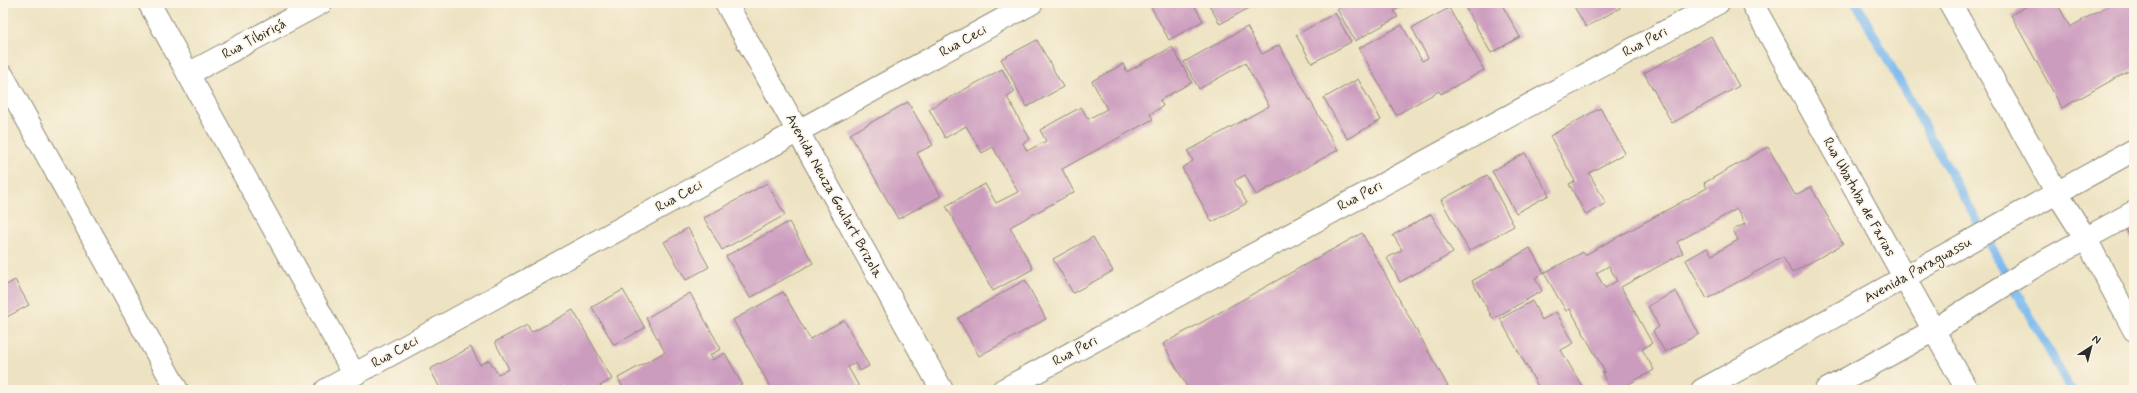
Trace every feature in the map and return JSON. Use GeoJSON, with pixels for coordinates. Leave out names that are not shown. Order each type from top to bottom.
{"type":"FeatureCollection","features":[{"type":"Feature","properties":{"kind":"street"},"geometry":{"type":"LineString","coordinates":[[149,3],[354,374]]}},
{"type":"Feature","properties":{"kind":"street","name":"Rua Tibiriçá"},"geometry":{"type":"LineString","coordinates":[[188,74],[321,3]]}},
{"type":"Feature","properties":{"kind":"street","name":"Avenida Neuza Goulart Brizola"},"geometry":{"type":"LineString","coordinates":[[726,3],[942,390]]}},
{"type":"Feature","properties":{"kind":"street","name":"Rua Ceci"},"geometry":{"type":"LineString","coordinates":[[326,390],[1032,3]]}},
{"type":"Feature","properties":{"kind":"street","name":"Rua Peri"},"geometry":{"type":"LineString","coordinates":[[1002,390],[1718,3]]}},
{"type":"Feature","properties":{"kind":"street","name":"Rua Ubatuba de Farias"},"geometry":{"type":"LineString","coordinates":[[1752,3],[1967,390]]}},
{"type":"Feature","properties":{"kind":"street"},"geometry":{"type":"LineString","coordinates":[[1950,3],[2056,193],[2086,239],[2134,330]]}},
{"type":"Feature","properties":{"kind":"street"},"geometry":{"type":"LineString","coordinates":[[3,76],[177,390]]}},
{"type":"Feature","properties":{"kind":"street","name":"Avenida Paraguassu"},"geometry":{"type":"LineString","coordinates":[[1702,390],[2134,150]]}},
{"type":"Feature","properties":{"kind":"street"},"geometry":{"type":"LineString","coordinates":[[1826,390],[1934,330],[2032,268],[2134,212]]}},
{"type":"Feature","properties":{"kind":"building"},"geometry":{"type":"Polygon","coordinates":[[[1149,3],[1193,3],[1203,21],[1169,40],[1149,3]]]}},
{"type":"Feature","properties":{"kind":"building"},"geometry":{"type":"Polygon","coordinates":[[[1208,3],[1258,3],[1220,24],[1208,3]]]}},
{"type":"Feature","properties":{"kind":"building"},"geometry":{"type":"Polygon","coordinates":[[[1349,3],[1408,3],[1394,11],[1398,17],[1355,41],[1337,9],[1349,3]]]}},
{"type":"Feature","properties":{"kind":"building"},"geometry":{"type":"Polygon","coordinates":[[[1463,3],[1501,3],[1520,37],[1491,53],[1463,3]]]}},
{"type":"Feature","properties":{"kind":"building"},"geometry":{"type":"Polygon","coordinates":[[[1572,3],[1617,3],[1620,8],[1586,27],[1572,3]]]}},
{"type":"Feature","properties":{"kind":"building"},"geometry":{"type":"Polygon","coordinates":[[[2032,3],[2057,3],[2070,27],[2113,3],[2134,3],[2134,68],[2062,108],[2011,15],[2032,3]]]}},
{"type":"Feature","properties":{"kind":"building"},"geometry":{"type":"Polygon","coordinates":[[[1449,8],[1484,70],[1441,94],[1439,91],[1396,115],[1359,48],[1402,25],[1422,61],[1428,58],[1412,28],[1449,8]]]}},
{"type":"Feature","properties":{"kind":"building"},"geometry":{"type":"Polygon","coordinates":[[[1335,13],[1351,42],[1312,63],[1296,35],[1335,13]]]}},
{"type":"Feature","properties":{"kind":"building"},"geometry":{"type":"Polygon","coordinates":[[[1247,27],[1262,54],[1279,45],[1338,150],[1256,195],[1245,175],[1234,181],[1247,203],[1212,222],[1182,168],[1193,161],[1188,151],[1269,106],[1245,63],[1199,89],[1184,62],[1247,27]]]}},
{"type":"Feature","properties":{"kind":"building"},"geometry":{"type":"Polygon","coordinates":[[[1711,36],[1739,86],[1672,123],[1644,73],[1711,36]]]}},
{"type":"Feature","properties":{"kind":"building"},"geometry":{"type":"Polygon","coordinates":[[[1037,40],[1063,87],[1027,107],[1001,59],[1037,40]]]}},
{"type":"Feature","properties":{"kind":"building"},"geometry":{"type":"Polygon","coordinates":[[[1172,47],[1192,82],[1160,100],[1163,106],[1150,114],[1153,119],[1062,169],[1074,192],[1010,227],[1033,269],[993,291],[946,206],[985,184],[996,203],[1018,192],[993,147],[982,153],[966,126],[945,138],[929,109],[1002,69],[1015,92],[1007,97],[1030,139],[1023,143],[1027,151],[1046,141],[1040,130],[1081,107],[1088,119],[1107,109],[1092,81],[1123,64],[1127,72],[1172,47]]]}},
{"type":"Feature","properties":{"kind":"building"},"geometry":{"type":"Polygon","coordinates":[[[1358,79],[1381,120],[1347,139],[1324,98],[1358,79]]]}},
{"type":"Feature","properties":{"kind":"building"},"geometry":{"type":"Polygon","coordinates":[[[908,102],[933,145],[917,153],[941,196],[898,219],[850,134],[908,102]]]}},
{"type":"Feature","properties":{"kind":"building"},"geometry":{"type":"Polygon","coordinates":[[[1600,108],[1625,153],[1589,173],[1606,203],[1586,215],[1569,184],[1575,181],[1550,136],[1600,108]]]}},
{"type":"Feature","properties":{"kind":"building"},"geometry":{"type":"Polygon","coordinates":[[[1768,147],[1795,195],[1811,187],[1843,244],[1792,273],[1783,257],[1707,299],[1686,260],[1707,248],[1712,255],[1738,240],[1733,230],[1745,224],[1737,209],[1677,242],[1683,253],[1621,287],[1652,343],[1642,349],[1654,370],[1618,390],[1611,390],[1602,373],[1605,372],[1570,309],[1566,311],[1544,273],[1583,252],[1585,255],[1707,188],[1704,183],[1768,147]],[[1609,266],[1596,273],[1605,288],[1617,281],[1609,266]]]}},
{"type":"Feature","properties":{"kind":"building"},"geometry":{"type":"Polygon","coordinates":[[[1525,153],[1549,195],[1516,213],[1492,171],[1525,153]]]}},
{"type":"Feature","properties":{"kind":"building"},"geometry":{"type":"Polygon","coordinates":[[[1487,175],[1514,226],[1469,251],[1441,200],[1487,175]]]}},
{"type":"Feature","properties":{"kind":"building"},"geometry":{"type":"Polygon","coordinates":[[[767,183],[785,215],[722,250],[704,218],[767,183]]]}},
{"type":"Feature","properties":{"kind":"building"},"geometry":{"type":"Polygon","coordinates":[[[1431,214],[1453,253],[1400,282],[1387,258],[1402,250],[1393,235],[1431,214]]]}},
{"type":"Feature","properties":{"kind":"building"},"geometry":{"type":"Polygon","coordinates":[[[2134,214],[2134,244],[2121,221],[2134,214]]]}},
{"type":"Feature","properties":{"kind":"building"},"geometry":{"type":"Polygon","coordinates":[[[789,222],[813,263],[750,298],[726,256],[789,222]]]}},
{"type":"Feature","properties":{"kind":"building"},"geometry":{"type":"Polygon","coordinates":[[[688,228],[709,267],[686,280],[664,242],[688,228]]]}},
{"type":"Feature","properties":{"kind":"building"},"geometry":{"type":"Polygon","coordinates":[[[1362,233],[1450,390],[1189,390],[1163,344],[1362,233]]]}},
{"type":"Feature","properties":{"kind":"building"},"geometry":{"type":"Polygon","coordinates":[[[1093,237],[1113,271],[1073,293],[1053,259],[1093,237]]]}},
{"type":"Feature","properties":{"kind":"building"},"geometry":{"type":"Polygon","coordinates":[[[1530,248],[1544,273],[1535,278],[1542,291],[1493,319],[1472,281],[1530,248]]]}},
{"type":"Feature","properties":{"kind":"building"},"geometry":{"type":"Polygon","coordinates":[[[15,280],[29,305],[3,319],[3,287],[15,280]]]}},
{"type":"Feature","properties":{"kind":"building"},"geometry":{"type":"Polygon","coordinates":[[[1025,280],[1046,319],[979,356],[958,318],[1025,280]]]}},
{"type":"Feature","properties":{"kind":"building"},"geometry":{"type":"Polygon","coordinates":[[[623,290],[645,328],[614,345],[592,307],[623,290]]]}},
{"type":"Feature","properties":{"kind":"building"},"geometry":{"type":"Polygon","coordinates":[[[1676,291],[1699,334],[1665,352],[1653,331],[1659,327],[1648,306],[1676,291]]]}},
{"type":"Feature","properties":{"kind":"building"},"geometry":{"type":"Polygon","coordinates":[[[783,292],[810,339],[844,320],[869,366],[860,371],[855,363],[848,367],[861,390],[772,390],[733,320],[783,292]]]}},
{"type":"Feature","properties":{"kind":"building"},"geometry":{"type":"Polygon","coordinates":[[[690,293],[721,349],[710,355],[713,360],[725,353],[742,384],[731,390],[624,390],[618,378],[665,352],[646,318],[690,293]]]}},
{"type":"Feature","properties":{"kind":"building"},"geometry":{"type":"Polygon","coordinates":[[[1532,301],[1542,320],[1556,312],[1574,343],[1561,350],[1583,388],[1579,390],[1540,390],[1500,319],[1532,301]]]}},
{"type":"Feature","properties":{"kind":"building"},"geometry":{"type":"Polygon","coordinates":[[[573,310],[612,379],[593,390],[563,390],[561,386],[554,390],[441,390],[430,369],[471,347],[480,365],[489,360],[498,374],[509,369],[495,342],[527,325],[531,333],[573,310]]]}},
{"type":"Feature","properties":{"kind":"waterway"},"geometry":{"type":"LineString","coordinates":[[1856,3],[2071,390]]}}]}
